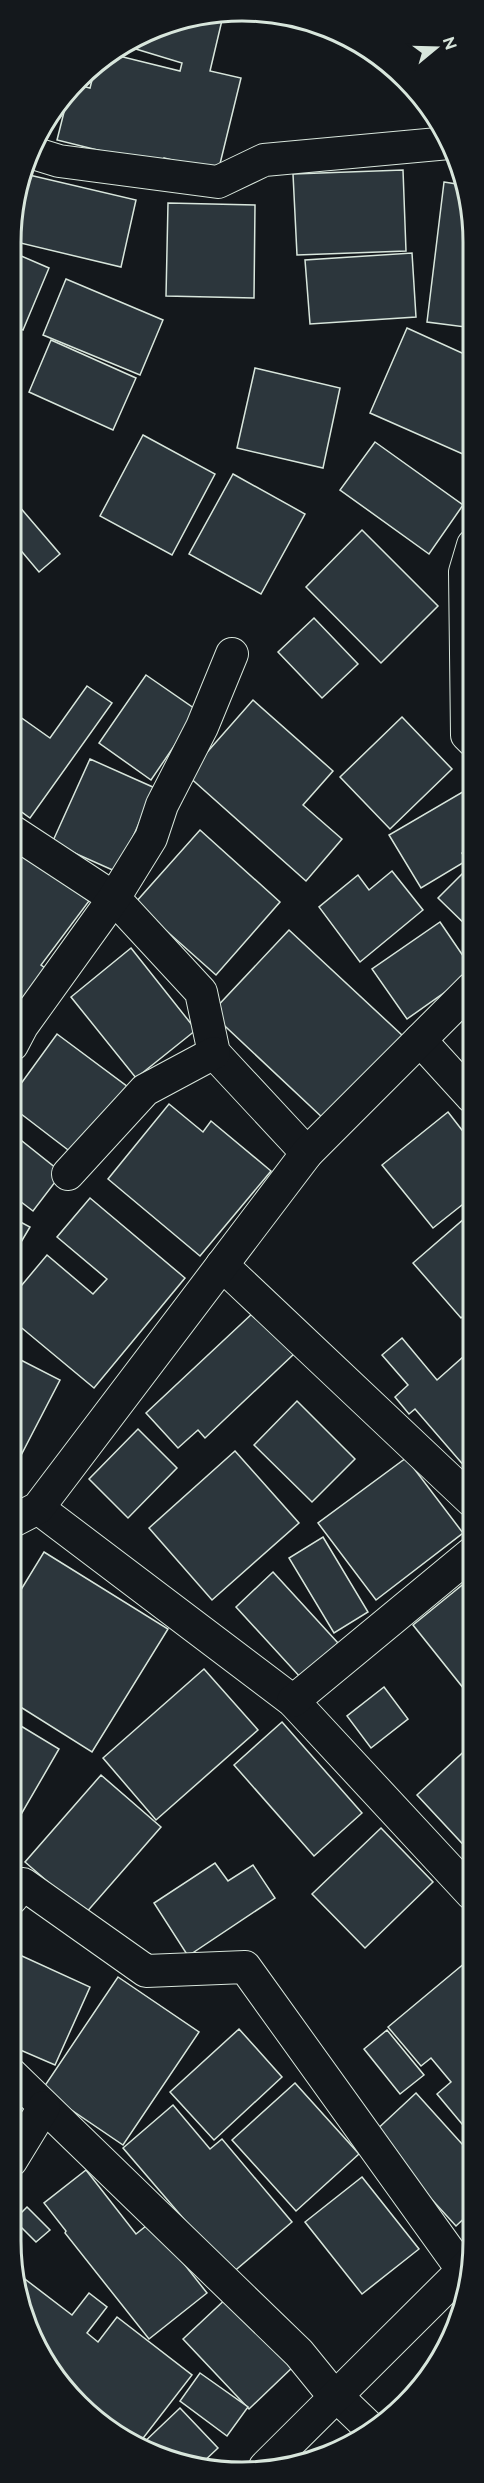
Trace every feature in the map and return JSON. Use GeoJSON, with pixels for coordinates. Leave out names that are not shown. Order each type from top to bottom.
{"type":"FeatureCollection","features":[{"type":"Feature","properties":{"kind":"street"},"geometry":{"type":"LineString","coordinates":[[39,155],[59,161],[218,182],[264,160],[440,144]]}},
{"type":"Feature","properties":{"kind":"street"},"geometry":{"type":"LineString","coordinates":[[21,1022],[114,898],[151,838],[162,805],[202,727],[232,654]]}},
{"type":"Feature","properties":{"kind":"street"},"geometry":{"type":"LineString","coordinates":[[21,837],[114,898],[201,992],[214,1053],[306,1153]]}},
{"type":"Feature","properties":{"kind":"street"},"geometry":{"type":"LineString","coordinates":[[463,997],[306,1153],[222,1265],[25,1515],[293,1701],[463,1884]]}},
{"type":"Feature","properties":{"kind":"street"},"geometry":{"type":"LineString","coordinates":[[420,1040],[463,1087]]}},
{"type":"Feature","properties":{"kind":"street"},"geometry":{"type":"LineString","coordinates":[[68,1174],[145,1090],[214,1053]]}},
{"type":"Feature","properties":{"kind":"street"},"geometry":{"type":"LineString","coordinates":[[222,1265],[463,1493]]}},
{"type":"Feature","properties":{"kind":"street"},"geometry":{"type":"LineString","coordinates":[[293,1701],[463,1560]]}},
{"type":"Feature","properties":{"kind":"street"},"geometry":{"type":"LineString","coordinates":[[21,1889],[146,1971],[245,1967],[462,2263]]}},
{"type":"Feature","properties":{"kind":"street"},"geometry":{"type":"LineString","coordinates":[[21,2084],[291,2345],[325,2385],[366,2424]]}},
{"type":"Feature","properties":{"kind":"street"},"geometry":{"type":"LineString","coordinates":[[21,2145],[44,2107]]}},
{"type":"Feature","properties":{"kind":"street"},"geometry":{"type":"LineString","coordinates":[[273,2460],[460,2277]]}},
{"type":"Feature","properties":{"kind":"building"},"geometry":{"type":"Polygon","coordinates":[[[222,22],[210,71],[241,78],[218,172],[164,158],[162,166],[57,140],[67,107],[85,87],[90,88],[96,76],[119,58],[122,57],[180,71],[182,63],[136,49],[171,33],[222,22]]]}},
{"type":"Feature","properties":{"kind":"building"},"geometry":{"type":"Polygon","coordinates":[[[403,170],[406,251],[297,255],[293,174],[403,170]]]}},
{"type":"Feature","properties":{"kind":"building"},"geometry":{"type":"Polygon","coordinates":[[[32,176],[136,200],[121,267],[21,243],[25,199],[32,176]]]}},
{"type":"Feature","properties":{"kind":"building"},"geometry":{"type":"Polygon","coordinates":[[[444,182],[455,184],[463,228],[463,327],[427,322],[444,182]]]}},
{"type":"Feature","properties":{"kind":"building"},"geometry":{"type":"Polygon","coordinates":[[[168,203],[255,205],[254,298],[166,296],[168,203]]]}},
{"type":"Feature","properties":{"kind":"building"},"geometry":{"type":"Polygon","coordinates":[[[412,253],[416,317],[310,324],[305,260],[412,253]]]}},
{"type":"Feature","properties":{"kind":"building"},"geometry":{"type":"Polygon","coordinates":[[[21,256],[49,268],[23,330],[21,329],[21,256]]]}},
{"type":"Feature","properties":{"kind":"building"},"geometry":{"type":"Polygon","coordinates":[[[66,279],[163,320],[140,375],[43,335],[66,279]]]}},
{"type":"Feature","properties":{"kind":"building"},"geometry":{"type":"Polygon","coordinates":[[[407,328],[463,353],[463,454],[370,413],[407,328]]]}},
{"type":"Feature","properties":{"kind":"building"},"geometry":{"type":"Polygon","coordinates":[[[51,340],[136,378],[113,430],[29,392],[51,340]]]}},
{"type":"Feature","properties":{"kind":"building"},"geometry":{"type":"Polygon","coordinates":[[[255,368],[340,388],[323,468],[237,448],[255,368]]]}},
{"type":"Feature","properties":{"kind":"building"},"geometry":{"type":"Polygon","coordinates":[[[143,435],[215,474],[172,555],[100,516],[143,435]]]}},
{"type":"Feature","properties":{"kind":"building"},"geometry":{"type":"Polygon","coordinates":[[[375,442],[463,505],[429,554],[340,490],[375,442]]]}},
{"type":"Feature","properties":{"kind":"building"},"geometry":{"type":"Polygon","coordinates":[[[233,474],[305,514],[261,594],[189,554],[233,474]]]}},
{"type":"Feature","properties":{"kind":"building"},"geometry":{"type":"Polygon","coordinates":[[[21,508],[60,554],[39,572],[21,551],[21,508]]]}},
{"type":"Feature","properties":{"kind":"building"},"geometry":{"type":"Polygon","coordinates":[[[362,530],[438,606],[381,663],[306,587],[362,530]]]}},
{"type":"Feature","properties":{"kind":"building"},"geometry":{"type":"Polygon","coordinates":[[[314,618],[358,664],[322,698],[278,652],[314,618]]]}},
{"type":"Feature","properties":{"kind":"building"},"geometry":{"type":"Polygon","coordinates":[[[146,675],[198,711],[151,780],[99,743],[146,675]]]}},
{"type":"Feature","properties":{"kind":"building"},"geometry":{"type":"Polygon","coordinates":[[[87,686],[112,703],[30,818],[21,812],[21,718],[50,738],[87,686]]]}},
{"type":"Feature","properties":{"kind":"building"},"geometry":{"type":"Polygon","coordinates":[[[253,700],[333,771],[303,805],[342,839],[306,881],[187,775],[253,700]]]}},
{"type":"Feature","properties":{"kind":"building"},"geometry":{"type":"Polygon","coordinates":[[[402,717],[452,769],[390,829],[340,777],[402,717]]]}},
{"type":"Feature","properties":{"kind":"building"},"geometry":{"type":"Polygon","coordinates":[[[90,759],[155,788],[117,872],[52,843],[90,759]]]}},
{"type":"Feature","properties":{"kind":"building"},"geometry":{"type":"Polygon","coordinates":[[[463,792],[463,863],[421,888],[389,835],[463,792]]]}},
{"type":"Feature","properties":{"kind":"building"},"geometry":{"type":"Polygon","coordinates":[[[200,830],[280,902],[216,975],[135,903],[200,830]]]}},
{"type":"Feature","properties":{"kind":"building"},"geometry":{"type":"Polygon","coordinates":[[[21,853],[89,901],[41,965],[45,968],[21,1001],[21,853]]]}},
{"type":"Feature","properties":{"kind":"building"},"geometry":{"type":"Polygon","coordinates":[[[392,871],[423,910],[360,962],[319,907],[358,875],[369,890],[392,871]]]}},
{"type":"Feature","properties":{"kind":"building"},"geometry":{"type":"Polygon","coordinates":[[[463,873],[463,922],[438,898],[463,873]]]}},
{"type":"Feature","properties":{"kind":"building"},"geometry":{"type":"Polygon","coordinates":[[[440,922],[463,956],[463,979],[407,1019],[372,969],[440,922]]]}},
{"type":"Feature","properties":{"kind":"building"},"geometry":{"type":"Polygon","coordinates":[[[289,930],[403,1036],[325,1120],[211,1013],[289,930]]]}},
{"type":"Feature","properties":{"kind":"building"},"geometry":{"type":"Polygon","coordinates":[[[131,948],[196,1030],[136,1078],[71,997],[131,948]]]}},
{"type":"Feature","properties":{"kind":"building"},"geometry":{"type":"Polygon","coordinates":[[[57,1034],[128,1087],[76,1156],[21,1114],[21,1084],[57,1034]]]}},
{"type":"Feature","properties":{"kind":"building"},"geometry":{"type":"Polygon","coordinates":[[[169,1104],[203,1132],[211,1121],[271,1171],[200,1256],[108,1179],[169,1104]]]}},
{"type":"Feature","properties":{"kind":"building"},"geometry":{"type":"Polygon","coordinates":[[[448,1112],[463,1131],[463,1204],[433,1228],[382,1165],[448,1112]]]}},
{"type":"Feature","properties":{"kind":"building"},"geometry":{"type":"Polygon","coordinates":[[[21,1140],[62,1173],[33,1211],[21,1202],[21,1140]]]}},
{"type":"Feature","properties":{"kind":"building"},"geometry":{"type":"Polygon","coordinates":[[[90,1198],[185,1278],[94,1388],[21,1327],[21,1286],[47,1255],[93,1294],[107,1279],[57,1237],[90,1198]]]}},
{"type":"Feature","properties":{"kind":"building"},"geometry":{"type":"Polygon","coordinates":[[[463,1220],[463,1316],[461,1318],[413,1263],[463,1220]]]}},
{"type":"Feature","properties":{"kind":"building"},"geometry":{"type":"Polygon","coordinates":[[[21,1222],[30,1227],[21,1242],[21,1222]]]}},
{"type":"Feature","properties":{"kind":"building"},"geometry":{"type":"Polygon","coordinates":[[[255,1311],[295,1353],[205,1438],[198,1430],[178,1448],[146,1413],[255,1311]]]}},
{"type":"Feature","properties":{"kind":"building"},"geometry":{"type":"Polygon","coordinates":[[[402,1338],[437,1380],[463,1357],[463,1465],[415,1409],[409,1414],[395,1397],[408,1385],[382,1355],[402,1338]]]}},
{"type":"Feature","properties":{"kind":"building"},"geometry":{"type":"Polygon","coordinates":[[[21,1360],[60,1380],[21,1455],[21,1360]]]}},
{"type":"Feature","properties":{"kind":"building"},"geometry":{"type":"Polygon","coordinates":[[[297,1401],[355,1459],[312,1502],[254,1445],[297,1401]]]}},
{"type":"Feature","properties":{"kind":"building"},"geometry":{"type":"Polygon","coordinates":[[[138,1429],[177,1468],[128,1518],[89,1479],[138,1429]]]}},
{"type":"Feature","properties":{"kind":"building"},"geometry":{"type":"Polygon","coordinates":[[[235,1451],[299,1523],[212,1600],[149,1528],[235,1451]]]}},
{"type":"Feature","properties":{"kind":"building"},"geometry":{"type":"Polygon","coordinates":[[[406,1458],[463,1533],[376,1600],[318,1523],[406,1458]]]}},
{"type":"Feature","properties":{"kind":"building"},"geometry":{"type":"Polygon","coordinates":[[[323,1537],[368,1612],[334,1633],[289,1558],[323,1537]]]}},
{"type":"Feature","properties":{"kind":"building"},"geometry":{"type":"Polygon","coordinates":[[[44,1552],[168,1629],[92,1752],[21,1707],[21,1590],[44,1552]]]}},
{"type":"Feature","properties":{"kind":"building"},"geometry":{"type":"Polygon","coordinates":[[[273,1572],[338,1643],[301,1678],[236,1607],[273,1572]]]}},
{"type":"Feature","properties":{"kind":"building"},"geometry":{"type":"Polygon","coordinates":[[[463,1584],[463,1688],[413,1625],[463,1584]]]}},
{"type":"Feature","properties":{"kind":"building"},"geometry":{"type":"Polygon","coordinates":[[[204,1669],[258,1730],[156,1820],[103,1758],[204,1669]]]}},
{"type":"Feature","properties":{"kind":"building"},"geometry":{"type":"Polygon","coordinates":[[[384,1687],[408,1719],[371,1748],[347,1716],[384,1687]]]}},
{"type":"Feature","properties":{"kind":"building"},"geometry":{"type":"Polygon","coordinates":[[[282,1722],[362,1813],[314,1856],[234,1765],[282,1722]]]}},
{"type":"Feature","properties":{"kind":"building"},"geometry":{"type":"Polygon","coordinates":[[[21,1726],[59,1749],[21,1814],[21,1726]]]}},
{"type":"Feature","properties":{"kind":"building"},"geometry":{"type":"Polygon","coordinates":[[[463,1752],[463,1844],[417,1795],[463,1752]]]}},
{"type":"Feature","properties":{"kind":"building"},"geometry":{"type":"Polygon","coordinates":[[[101,1775],[161,1827],[85,1914],[25,1862],[101,1775]]]}},
{"type":"Feature","properties":{"kind":"building"},"geometry":{"type":"Polygon","coordinates":[[[381,1828],[433,1882],[365,1948],[312,1894],[381,1828]]]}},
{"type":"Feature","properties":{"kind":"building"},"geometry":{"type":"Polygon","coordinates":[[[215,1863],[228,1881],[253,1865],[275,1898],[188,1956],[154,1903],[215,1863]]]}},
{"type":"Feature","properties":{"kind":"building"},"geometry":{"type":"Polygon","coordinates":[[[21,1956],[90,1987],[55,2065],[21,2050],[21,1956]]]}},
{"type":"Feature","properties":{"kind":"building"},"geometry":{"type":"Polygon","coordinates":[[[463,1964],[463,2125],[437,2094],[451,2082],[431,2058],[421,2066],[388,2027],[463,1964]]]}},
{"type":"Feature","properties":{"kind":"building"},"geometry":{"type":"Polygon","coordinates":[[[118,1977],[199,2032],[123,2145],[42,2090],[118,1977]]]}},
{"type":"Feature","properties":{"kind":"building"},"geometry":{"type":"Polygon","coordinates":[[[239,2029],[282,2077],[214,2140],[170,2092],[239,2029]]]}},
{"type":"Feature","properties":{"kind":"building"},"geometry":{"type":"Polygon","coordinates":[[[387,2030],[424,2075],[400,2094],[364,2049],[387,2030]]]}},
{"type":"Feature","properties":{"kind":"building"},"geometry":{"type":"Polygon","coordinates":[[[295,2083],[359,2154],[296,2211],[232,2140],[295,2083]]]}},
{"type":"Feature","properties":{"kind":"building"},"geometry":{"type":"Polygon","coordinates":[[[416,2093],[463,2145],[463,2219],[456,2226],[372,2134],[416,2093]]]}},
{"type":"Feature","properties":{"kind":"building"},"geometry":{"type":"Polygon","coordinates":[[[173,2105],[210,2149],[222,2139],[292,2222],[231,2274],[123,2148],[173,2105]]]}},
{"type":"Feature","properties":{"kind":"building"},"geometry":{"type":"Polygon","coordinates":[[[86,2170],[136,2234],[151,2222],[207,2293],[149,2339],[44,2203],[86,2170]]]}},
{"type":"Feature","properties":{"kind":"building"},"geometry":{"type":"Polygon","coordinates":[[[362,2177],[419,2249],[362,2294],[305,2222],[362,2177]]]}},
{"type":"Feature","properties":{"kind":"building"},"geometry":{"type":"Polygon","coordinates":[[[27,2207],[50,2230],[36,2242],[21,2227],[21,2213],[27,2207]]]}},
{"type":"Feature","properties":{"kind":"building"},"geometry":{"type":"Polygon","coordinates":[[[24,2279],[72,2315],[89,2293],[107,2307],[87,2333],[98,2342],[117,2317],[192,2375],[143,2438],[131,2432],[96,2407],[58,2364],[38,2326],[24,2279]]]}},
{"type":"Feature","properties":{"kind":"building"},"geometry":{"type":"Polygon","coordinates":[[[230,2295],[296,2364],[249,2409],[183,2339],[230,2295]]]}},
{"type":"Feature","properties":{"kind":"building"},"geometry":{"type":"Polygon","coordinates":[[[200,2373],[248,2407],[227,2436],[180,2401],[200,2373]]]}},
{"type":"Feature","properties":{"kind":"building"},"geometry":{"type":"Polygon","coordinates":[[[180,2408],[218,2448],[206,2459],[171,2450],[146,2440],[180,2408]]]}}]}
